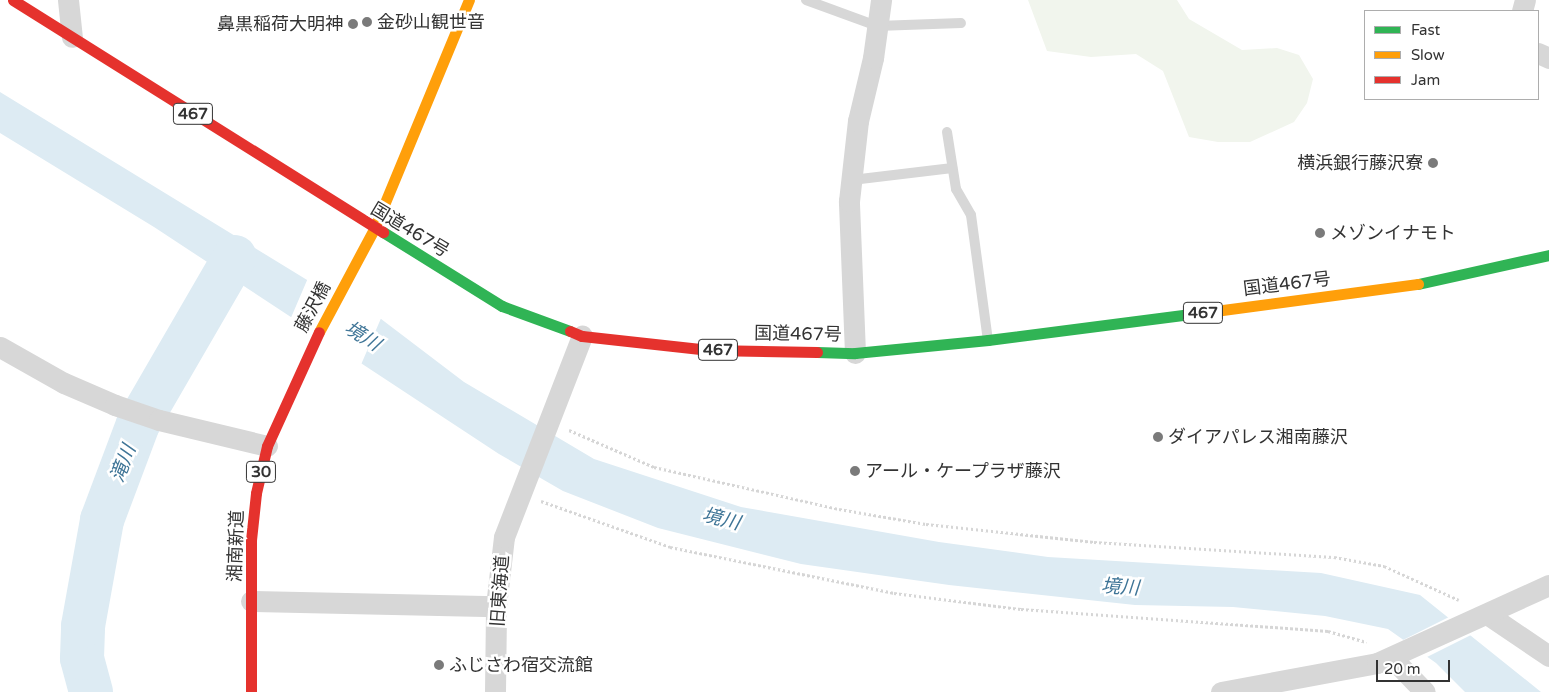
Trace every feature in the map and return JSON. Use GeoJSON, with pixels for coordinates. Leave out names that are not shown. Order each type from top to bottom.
{"type":"FeatureCollection","features":[{"type":"Feature","properties":{"kind":"main road","name":"国道467号"},"geometry":{"type":"LineString","coordinates":[[12,0],[374,229],[502,306],[582,336],[709,350],[855,353],[988,340],[1404,287],[1549,255]]}},
{"type":"Feature","properties":{"kind":"main road","name":"30"},"geometry":{"type":"LineString","coordinates":[[374,229],[469,0]]}},
{"type":"Feature","properties":{"kind":"main road","name":"藤沢橋"},"geometry":{"type":"LineString","coordinates":[[310,352],[374,229]]}},
{"type":"Feature","properties":{"kind":"main road","name":"湘南新道"},"geometry":{"type":"LineString","coordinates":[[251,692],[251,540],[256,493],[267,446],[310,352]]}},
{"type":"Feature","properties":{"kind":"street"},"geometry":{"type":"LineString","coordinates":[[68,0],[72,37]]}},
{"type":"Feature","properties":{"kind":"street"},"geometry":{"type":"LineString","coordinates":[[855,353],[849,201],[858,121],[881,0]]}},
{"type":"Feature","properties":{"kind":"street"},"geometry":{"type":"LineString","coordinates":[[550,421],[582,336]]}},
{"type":"Feature","properties":{"kind":"street"},"geometry":{"type":"LineString","coordinates":[[0,346],[64,383],[133,411],[159,420],[267,446]]}},
{"type":"Feature","properties":{"kind":"street","name":"旧東海道"},"geometry":{"type":"LineString","coordinates":[[495,692],[496,606],[504,537],[550,421]]}},
{"type":"Feature","properties":{"kind":"street"},"geometry":{"type":"LineString","coordinates":[[1221,692],[1275,687],[1392,658],[1549,585]]}},
{"type":"Feature","properties":{"kind":"street"},"geometry":{"type":"LineString","coordinates":[[251,601],[496,606]]}},
{"type":"Feature","properties":{"kind":"street"},"geometry":{"type":"LineString","coordinates":[[1480,616],[1549,656]]}},
{"type":"Feature","properties":{"kind":"street"},"geometry":{"type":"LineString","coordinates":[[1392,658],[1425,692]]}},
{"type":"Feature","properties":{"kind":"lane"},"geometry":{"type":"LineString","coordinates":[[806,0],[877,26],[961,23]]}},
{"type":"Feature","properties":{"kind":"lane"},"geometry":{"type":"LineString","coordinates":[[947,132],[956,189],[971,215],[988,340]]}},
{"type":"Feature","properties":{"kind":"lane"},"geometry":{"type":"LineString","coordinates":[[852,180],[952,168]]}},
{"type":"Feature","properties":{"kind":"path"},"geometry":{"type":"LineString","coordinates":[[550,421],[625,457],[654,466],[839,509],[935,526],[1094,542],[1334,557],[1384,566],[1455,598]]}},
{"type":"Feature","properties":{"kind":"path"},"geometry":{"type":"LineString","coordinates":[[520,493],[670,547],[762,568],[966,604],[1328,631],[1356,637],[1392,658]]}},
{"type":"Feature","properties":{"kind":"shaded area"},"geometry":{"type":"Polygon","coordinates":[[[1028,0],[1177,0],[1189,19],[1242,50],[1277,48],[1299,55],[1313,79],[1307,103],[1294,122],[1250,142],[1218,142],[1189,137],[1163,71],[1136,54],[1091,57],[1047,51],[1028,0]]]}},
{"type":"Feature","properties":{"kind":"water","name":"境川"},"geometry":{"type":"Polygon","coordinates":[[[0,92],[330,294],[364,306],[464,382],[594,459],[741,507],[939,542],[1048,557],[1321,573],[1420,595],[1541,692],[1465,692],[1436,663],[1388,629],[1325,616],[1233,607],[1135,605],[949,585],[801,564],[658,528],[563,491],[499,454],[154,227],[0,133],[0,92]]]}},
{"type":"Feature","properties":{"kind":"pier"},"geometry":{"type":"Polygon","coordinates":[[[308,278],[331,292],[365,304],[382,316],[360,367],[290,320],[308,278]]]}},
{"type":"Feature","properties":{"kind":"pier"},"geometry":{"type":"Polygon","coordinates":[[[1451,616],[1473,634],[1425,658],[1401,641],[1451,616]]]}},
{"type":"Feature","properties":{"kind":"waterway","name":"滝川"},"geometry":{"type":"LineString","coordinates":[[91,692],[82,658],[83,626],[102,520],[138,424],[235,257]]}},
{"type":"Feature","properties":{"kind":"traffic: fast"},"geometry":{"type":"LineString","coordinates":[[383,232],[502,306],[570,331]]}},
{"type":"Feature","properties":{"kind":"traffic: fast"},"geometry":{"type":"LineString","coordinates":[[1418,284],[1549,255]]}},
{"type":"Feature","properties":{"kind":"traffic: fast"},"geometry":{"type":"LineString","coordinates":[[817,352],[855,353],[988,340],[1200,313]]}},
{"type":"Feature","properties":{"kind":"traffic: slow"},"geometry":{"type":"LineString","coordinates":[[319,332],[374,229],[469,0]]}},
{"type":"Feature","properties":{"kind":"traffic: slow"},"geometry":{"type":"LineString","coordinates":[[1200,313],[1418,284]]}},
{"type":"Feature","properties":{"kind":"traffic: jam"},"geometry":{"type":"LineString","coordinates":[[13,0],[383,232]]}},
{"type":"Feature","properties":{"kind":"traffic: jam"},"geometry":{"type":"LineString","coordinates":[[570,331],[582,336],[709,350],[817,352]]}},
{"type":"Feature","properties":{"kind":"traffic: jam"},"geometry":{"type":"LineString","coordinates":[[251,692],[251,540],[256,493],[267,446],[319,332]]}},
{"type":"Feature","properties":{"kind":"place","name":"金砂山観世音"},"geometry":{"type":"Point","coordinates":[367,22]}},
{"type":"Feature","properties":{"kind":"place","name":"鼻黒稲荷大明神"},"geometry":{"type":"Point","coordinates":[353,24]}},
{"type":"Feature","properties":{"kind":"place","name":"横浜銀行藤沢寮"},"geometry":{"type":"Point","coordinates":[1433,163]}},
{"type":"Feature","properties":{"kind":"place","name":"メゾンイナモト"},"geometry":{"type":"Point","coordinates":[1320,233]}},
{"type":"Feature","properties":{"kind":"place","name":"ダイアパレス湘南藤沢"},"geometry":{"type":"Point","coordinates":[1158,437]}},
{"type":"Feature","properties":{"kind":"place","name":"アール・ケープラザ藤沢"},"geometry":{"type":"Point","coordinates":[855,471]}},
{"type":"Feature","properties":{"kind":"place","name":"ふじさわ宿交流館"},"geometry":{"type":"Point","coordinates":[439,665]}}]}
